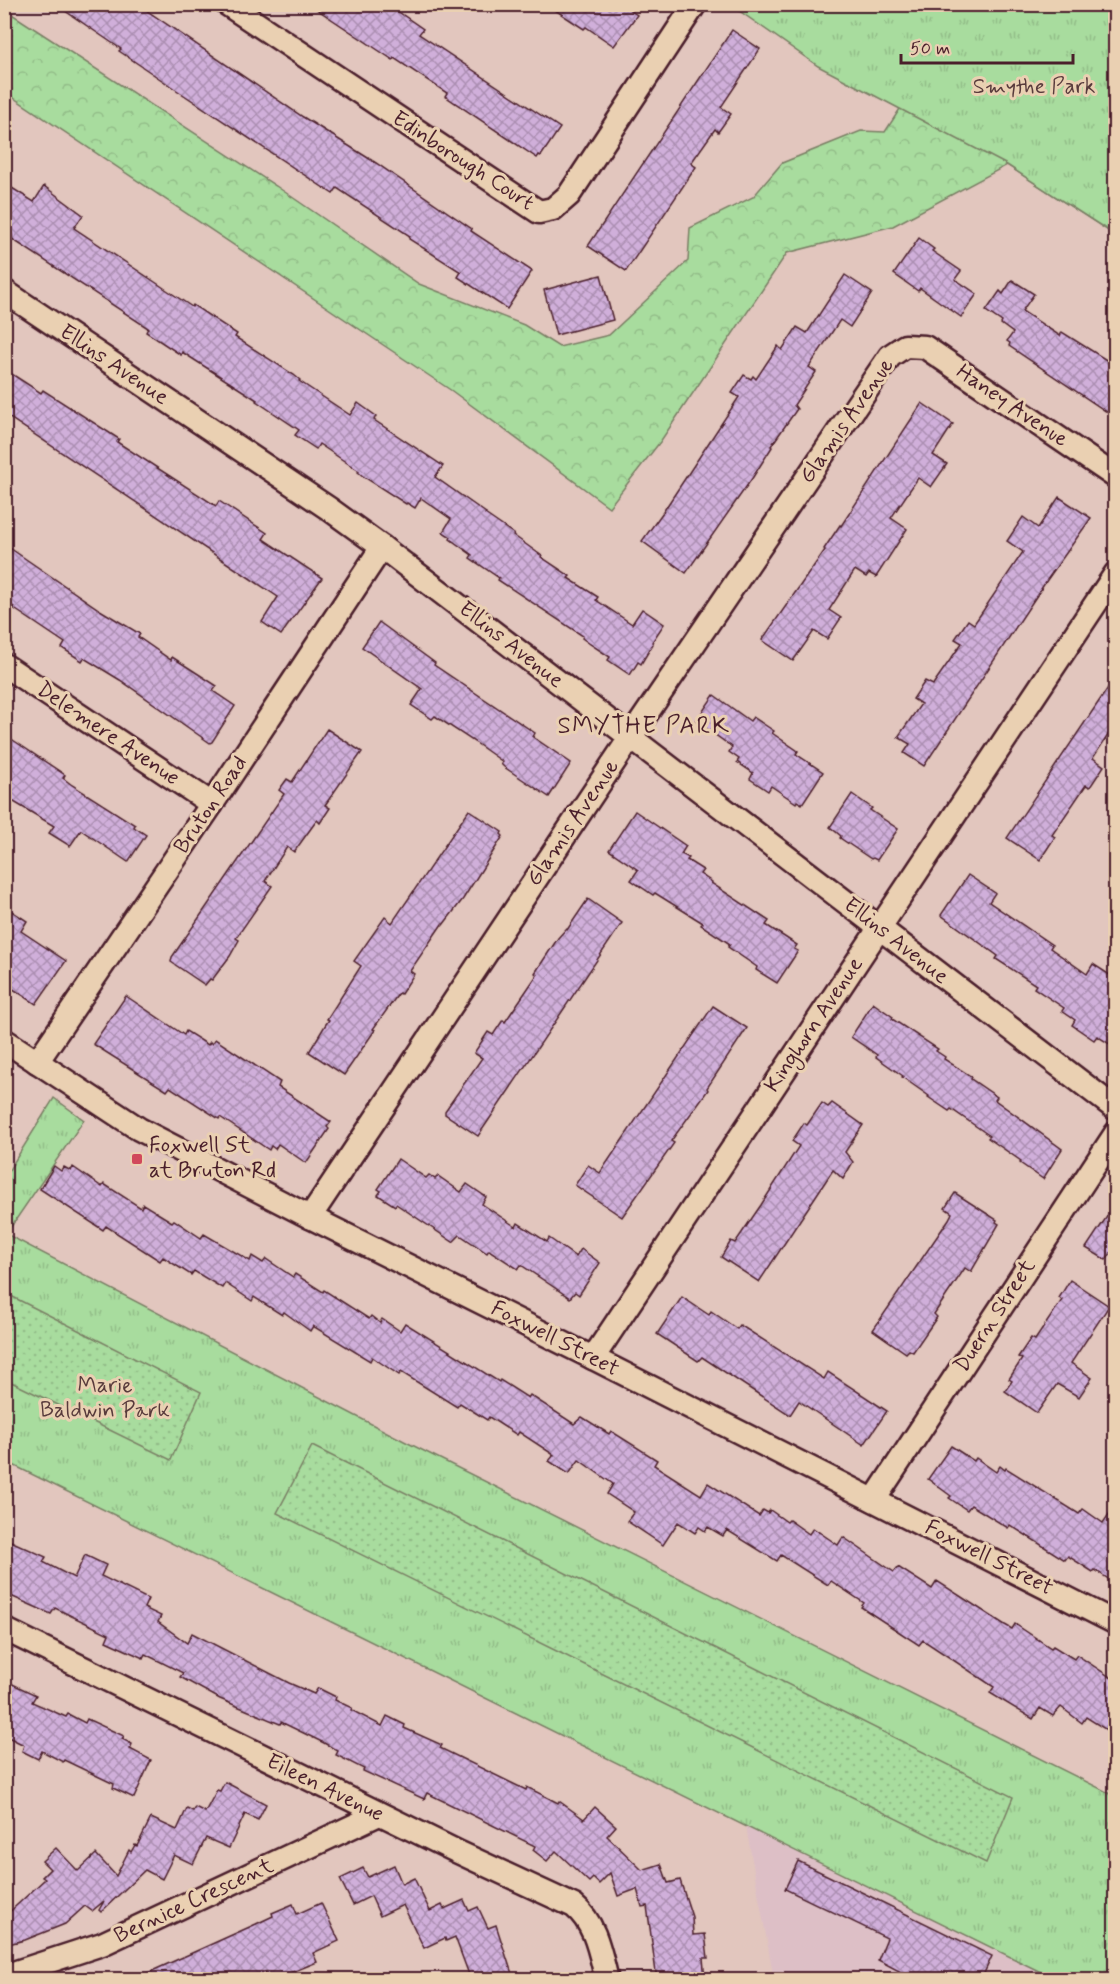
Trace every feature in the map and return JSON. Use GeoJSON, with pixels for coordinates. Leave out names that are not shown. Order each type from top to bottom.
{"type":"FeatureCollection","features":[{"type":"Feature","properties":{"kind":"street","name":"Edinborough Court"},"geometry":{"type":"LineString","coordinates":[[227,4],[539,212],[553,209],[569,195],[695,4]]}},
{"type":"Feature","properties":{"kind":"street","name":"Ellins Avenue"},"geometry":{"type":"LineString","coordinates":[[4,291],[328,508],[382,547],[1116,1109]]}},
{"type":"Feature","properties":{"kind":"street","name":"Haney Avenue"},"geometry":{"type":"LineString","coordinates":[[905,346],[925,347],[1116,477]]}},
{"type":"Feature","properties":{"kind":"street","name":"Glamis Avenue"},"geometry":{"type":"LineString","coordinates":[[310,1217],[630,738],[890,356],[905,346]]}},
{"type":"Feature","properties":{"kind":"street","name":"Bruton Road"},"geometry":{"type":"LineString","coordinates":[[37,1062],[382,547]]}},
{"type":"Feature","properties":{"kind":"street","name":"Kinghorn Avenue"},"geometry":{"type":"LineString","coordinates":[[592,1358],[1116,573]]}},
{"type":"Feature","properties":{"kind":"street","name":"Delemere Avenue"},"geometry":{"type":"LineString","coordinates":[[4,665],[212,804]]}},
{"type":"Feature","properties":{"kind":"street","name":"Foxwell Street"},"geometry":{"type":"LineString","coordinates":[[4,1040],[139,1129],[1116,1623]]}},
{"type":"Feature","properties":{"kind":"street","name":"Duern Street"},"geometry":{"type":"LineString","coordinates":[[874,1500],[1116,1133]]}},
{"type":"Feature","properties":{"kind":"street","name":"Eileen Avenue"},"geometry":{"type":"LineString","coordinates":[[4,1629],[529,1887],[574,1906],[584,1916],[593,1931],[607,1980]]}},
{"type":"Feature","properties":{"kind":"street","name":"Bernice Crescent"},"geometry":{"type":"LineString","coordinates":[[4,1976],[102,1944],[379,1814]]}},
{"type":"Feature","properties":{"kind":"shaded area"},"geometry":{"type":"Polygon","coordinates":[[[746,1827],[1055,1979],[774,1979],[746,1827]]]}},
{"type":"Feature","properties":{"kind":"green space","name":"Smythe Park"},"geometry":{"type":"Polygon","coordinates":[[[741,5],[1115,5],[1115,235],[1007,165],[818,66],[738,10],[741,5]]]}},
{"type":"Feature","properties":{"kind":"green space"},"geometry":{"type":"Polygon","coordinates":[[[1115,5],[1115,235],[1007,165],[893,226],[787,253],[660,442],[609,507],[452,391],[5,92],[4,9],[276,186],[419,284],[524,325],[559,347],[609,335],[688,261],[690,228],[753,197],[782,163],[861,131],[885,132],[933,58],[1115,5]]]}},
{"type":"Feature","properties":{"kind":"green space","name":"Marie Baldwin Park"},"geometry":{"type":"Polygon","coordinates":[[[54,1098],[84,1120],[6,1234],[406,1442],[1115,1796],[1115,1979],[1055,1979],[5,1461],[4,1178],[54,1098]]]}},
{"type":"Feature","properties":{"kind":"green space"},"geometry":{"type":"Polygon","coordinates":[[[5,1293],[201,1392],[171,1460],[5,1379],[5,1293]]]}},
{"type":"Feature","properties":{"kind":"green space"},"geometry":{"type":"Polygon","coordinates":[[[312,1446],[1013,1797],[986,1863],[277,1513],[312,1446]]]}},
{"type":"Feature","properties":{"kind":"building"},"geometry":{"type":"Polygon","coordinates":[[[55,4],[137,4],[303,117],[376,163],[472,229],[471,231],[532,271],[507,309],[458,277],[461,272],[409,239],[410,236],[337,188],[333,194],[119,51],[121,49],[55,4]]]}},
{"type":"Feature","properties":{"kind":"building"},"geometry":{"type":"Polygon","coordinates":[[[309,4],[387,4],[423,29],[419,34],[560,128],[541,156],[537,158],[445,96],[447,93],[309,4]]]}},
{"type":"Feature","properties":{"kind":"building"},"geometry":{"type":"Polygon","coordinates":[[[546,4],[621,4],[637,15],[614,46],[546,4]]]}},
{"type":"Feature","properties":{"kind":"building"},"geometry":{"type":"Polygon","coordinates":[[[732,30],[760,49],[721,107],[731,114],[718,132],[715,129],[691,163],[696,167],[626,271],[588,246],[732,30]]]}},
{"type":"Feature","properties":{"kind":"building"},"geometry":{"type":"Polygon","coordinates":[[[4,183],[34,202],[44,186],[83,215],[74,228],[192,307],[193,305],[237,334],[235,337],[350,415],[358,403],[376,416],[374,420],[443,466],[435,477],[514,534],[541,557],[570,576],[568,578],[598,597],[596,600],[632,624],[642,609],[664,624],[641,664],[638,662],[630,675],[608,660],[610,657],[582,638],[583,636],[498,580],[499,578],[470,558],[472,555],[443,532],[451,519],[421,498],[415,508],[406,504],[319,444],[316,449],[295,435],[299,430],[257,400],[146,332],[148,328],[12,239],[12,235],[4,229],[4,183]]]}},
{"type":"Feature","properties":{"kind":"building"},"geometry":{"type":"Polygon","coordinates":[[[919,238],[934,249],[932,251],[961,271],[955,279],[977,294],[961,317],[920,288],[918,291],[894,274],[919,238]]]}},
{"type":"Feature","properties":{"kind":"building"},"geometry":{"type":"Polygon","coordinates":[[[601,275],[613,320],[556,335],[544,290],[601,275]]]}},
{"type":"Feature","properties":{"kind":"building"},"geometry":{"type":"Polygon","coordinates":[[[845,275],[872,293],[850,327],[840,320],[809,367],[816,372],[794,405],[797,409],[686,573],[642,541],[739,397],[732,393],[744,375],[751,379],[753,376],[756,379],[778,346],[782,350],[797,327],[807,333],[845,275]]]}},
{"type":"Feature","properties":{"kind":"building"},"geometry":{"type":"Polygon","coordinates":[[[1012,280],[1034,294],[1022,311],[1060,336],[1062,332],[1116,366],[1116,418],[1009,346],[1010,343],[1007,341],[1013,333],[986,311],[1000,291],[1003,294],[1012,280]]]}},
{"type":"Feature","properties":{"kind":"building"},"geometry":{"type":"Polygon","coordinates":[[[4,369],[41,393],[43,390],[119,439],[117,442],[216,506],[219,501],[267,533],[263,539],[322,578],[281,635],[262,622],[278,597],[4,414],[4,369]]]}},
{"type":"Feature","properties":{"kind":"building"},"geometry":{"type":"Polygon","coordinates":[[[922,403],[953,424],[933,455],[947,464],[931,487],[918,478],[891,518],[907,529],[876,577],[869,573],[866,577],[855,570],[829,610],[841,618],[827,639],[814,631],[793,661],[762,640],[825,550],[922,403]]]}},
{"type":"Feature","properties":{"kind":"building"},"geometry":{"type":"Polygon","coordinates":[[[1059,497],[1091,518],[1047,580],[924,766],[904,753],[910,744],[898,737],[921,704],[913,699],[925,681],[933,685],[962,643],[955,639],[968,620],[974,624],[1023,552],[1007,541],[1023,517],[1038,528],[1059,497]]]}},
{"type":"Feature","properties":{"kind":"building"},"geometry":{"type":"Polygon","coordinates":[[[4,544],[100,610],[140,634],[138,637],[171,660],[172,657],[217,686],[213,691],[235,706],[212,742],[210,743],[120,680],[84,658],[82,661],[62,648],[65,643],[4,600],[4,544]]]}},
{"type":"Feature","properties":{"kind":"building"},"geometry":{"type":"Polygon","coordinates":[[[379,622],[435,663],[434,665],[535,733],[533,737],[571,763],[549,797],[504,767],[501,764],[503,762],[476,743],[435,716],[432,719],[411,705],[422,689],[362,647],[379,622]]]}},
{"type":"Feature","properties":{"kind":"building"},"geometry":{"type":"Polygon","coordinates":[[[1116,676],[1116,723],[1093,758],[1104,766],[1090,787],[1086,785],[1052,835],[1055,837],[1040,860],[1007,838],[1116,676]]]}},
{"type":"Feature","properties":{"kind":"building"},"geometry":{"type":"Polygon","coordinates":[[[714,695],[750,721],[753,717],[774,731],[772,733],[798,751],[796,754],[823,772],[802,804],[797,801],[796,803],[771,786],[768,791],[750,779],[753,773],[737,762],[739,759],[729,752],[732,747],[696,721],[714,695]]]}},
{"type":"Feature","properties":{"kind":"building"},"geometry":{"type":"Polygon","coordinates":[[[327,729],[362,752],[325,805],[330,808],[320,823],[317,820],[294,852],[287,847],[265,881],[272,886],[236,938],[239,940],[230,956],[212,980],[210,979],[205,985],[171,962],[172,957],[284,794],[279,790],[287,779],[292,782],[327,729]]]}},
{"type":"Feature","properties":{"kind":"building"},"geometry":{"type":"Polygon","coordinates":[[[4,734],[65,775],[63,778],[72,785],[135,825],[134,827],[146,835],[128,862],[81,830],[70,846],[49,833],[54,826],[4,796],[4,734]]]}},
{"type":"Feature","properties":{"kind":"building"},"geometry":{"type":"Polygon","coordinates":[[[852,794],[872,808],[870,810],[898,829],[877,860],[871,859],[840,838],[841,836],[830,827],[852,794]]]}},
{"type":"Feature","properties":{"kind":"building"},"geometry":{"type":"Polygon","coordinates":[[[469,810],[502,832],[503,836],[463,899],[442,924],[410,971],[414,974],[373,1029],[375,1030],[344,1075],[309,1052],[361,966],[354,961],[385,917],[392,923],[469,810]]]}},
{"type":"Feature","properties":{"kind":"building"},"geometry":{"type":"Polygon","coordinates":[[[635,811],[686,846],[681,854],[703,870],[700,874],[769,921],[766,925],[797,945],[794,949],[798,951],[777,983],[756,970],[757,967],[728,947],[730,944],[701,925],[703,923],[631,880],[638,870],[609,850],[635,811]]]}},
{"type":"Feature","properties":{"kind":"building"},"geometry":{"type":"Polygon","coordinates":[[[968,875],[995,893],[989,902],[1052,945],[1050,948],[1087,974],[1093,964],[1116,979],[1116,1048],[1097,1036],[1094,1040],[1072,1025],[1075,1020],[1062,1011],[1064,1008],[1034,988],[1036,985],[996,959],[998,956],[941,915],[968,875]]]}},
{"type":"Feature","properties":{"kind":"building"},"geometry":{"type":"Polygon","coordinates":[[[588,899],[622,923],[478,1136],[445,1114],[445,1111],[482,1058],[474,1053],[488,1032],[493,1035],[503,1020],[505,1022],[537,975],[535,973],[558,938],[567,930],[588,899]]]}},
{"type":"Feature","properties":{"kind":"building"},"geometry":{"type":"Polygon","coordinates":[[[4,906],[27,921],[21,931],[66,961],[36,1004],[4,983],[4,906]]]}},
{"type":"Feature","properties":{"kind":"building"},"geometry":{"type":"Polygon","coordinates":[[[126,996],[184,1035],[186,1031],[208,1045],[210,1042],[212,1044],[215,1039],[280,1082],[278,1087],[331,1122],[327,1127],[329,1129],[306,1163],[278,1144],[275,1149],[271,1146],[269,1150],[220,1117],[219,1119],[170,1087],[167,1091],[93,1044],[126,996]]]}},
{"type":"Feature","properties":{"kind":"building"},"geometry":{"type":"Polygon","coordinates":[[[873,1003],[893,1017],[892,1019],[938,1049],[936,1051],[945,1057],[944,1059],[972,1077],[971,1079],[997,1097],[995,1100],[1062,1149],[1043,1179],[988,1138],[990,1136],[951,1109],[949,1111],[928,1097],[851,1037],[873,1003]]]}},
{"type":"Feature","properties":{"kind":"building"},"geometry":{"type":"Polygon","coordinates":[[[713,1006],[747,1028],[707,1088],[708,1090],[671,1141],[674,1143],[622,1217],[575,1185],[588,1165],[600,1173],[713,1006]]]}},
{"type":"Feature","properties":{"kind":"building"},"geometry":{"type":"Polygon","coordinates":[[[822,1103],[828,1107],[832,1103],[863,1125],[845,1152],[853,1162],[843,1179],[833,1170],[759,1282],[721,1257],[731,1241],[735,1243],[761,1205],[799,1146],[792,1141],[804,1123],[807,1125],[822,1103]]]}},
{"type":"Feature","properties":{"kind":"building"},"geometry":{"type":"Polygon","coordinates":[[[398,1159],[426,1178],[429,1175],[435,1179],[438,1176],[461,1192],[467,1184],[486,1197],[482,1204],[516,1227],[518,1223],[547,1242],[549,1238],[576,1257],[581,1249],[600,1263],[579,1295],[575,1292],[570,1298],[521,1265],[518,1269],[489,1250],[487,1253],[460,1235],[453,1242],[396,1204],[395,1206],[378,1195],[381,1191],[378,1189],[398,1159]]]}},
{"type":"Feature","properties":{"kind":"building"},"geometry":{"type":"Polygon","coordinates":[[[54,1166],[61,1171],[64,1167],[71,1171],[73,1167],[102,1187],[104,1184],[141,1208],[143,1204],[172,1222],[174,1220],[201,1238],[204,1234],[250,1261],[252,1256],[263,1263],[266,1259],[293,1277],[295,1274],[323,1292],[324,1290],[369,1319],[371,1316],[380,1323],[382,1319],[400,1331],[405,1323],[499,1382],[500,1380],[528,1398],[530,1395],[574,1424],[582,1417],[609,1434],[611,1431],[657,1460],[654,1465],[701,1495],[708,1483],[759,1516],[763,1510],[768,1513],[770,1510],[809,1534],[813,1528],[838,1545],[843,1537],[894,1572],[898,1567],[932,1589],[937,1581],[1012,1629],[1015,1624],[1051,1648],[1053,1646],[1074,1659],[1077,1655],[1116,1681],[1116,1736],[1086,1717],[1082,1723],[1061,1707],[1053,1716],[1040,1708],[1033,1719],[990,1693],[994,1687],[923,1640],[919,1645],[861,1607],[864,1603],[831,1581],[828,1585],[781,1555],[777,1561],[727,1530],[723,1536],[708,1527],[705,1531],[699,1527],[695,1533],[678,1522],[663,1545],[627,1521],[634,1512],[607,1494],[613,1484],[579,1460],[569,1474],[549,1461],[554,1455],[519,1432],[517,1435],[489,1417],[487,1420],[460,1403],[457,1407],[401,1372],[399,1375],[372,1357],[370,1361],[313,1326],[310,1331],[284,1312],[282,1315],[254,1297],[252,1301],[225,1283],[222,1288],[194,1271],[191,1275],[163,1257],[160,1261],[106,1226],[103,1230],[40,1189],[54,1166]]]}},
{"type":"Feature","properties":{"kind":"building"},"geometry":{"type":"Polygon","coordinates":[[[955,1193],[997,1220],[999,1224],[971,1272],[965,1268],[934,1314],[937,1317],[913,1352],[909,1350],[906,1353],[873,1330],[949,1219],[952,1213],[945,1208],[955,1193]]]}},
{"type":"Feature","properties":{"kind":"building"},"geometry":{"type":"Polygon","coordinates":[[[1116,1203],[1116,1246],[1106,1260],[1086,1248],[1116,1203]]]}},
{"type":"Feature","properties":{"kind":"building"},"geometry":{"type":"Polygon","coordinates":[[[1070,1280],[1109,1306],[1071,1363],[1092,1378],[1079,1397],[1057,1384],[1037,1413],[1005,1391],[1012,1381],[1009,1379],[1022,1359],[1018,1357],[1031,1338],[1035,1340],[1062,1300],[1059,1298],[1070,1280]]]}},
{"type":"Feature","properties":{"kind":"building"},"geometry":{"type":"Polygon","coordinates":[[[682,1297],[709,1315],[711,1311],[737,1329],[740,1325],[824,1379],[828,1372],[887,1411],[864,1445],[799,1401],[790,1415],[702,1357],[698,1361],[657,1334],[682,1297]]]}},
{"type":"Feature","properties":{"kind":"building"},"geometry":{"type":"Polygon","coordinates":[[[951,1446],[974,1461],[976,1458],[996,1472],[1000,1466],[1005,1470],[1006,1468],[1079,1514],[1083,1509],[1103,1523],[1116,1504],[1116,1584],[1068,1556],[1065,1560],[1010,1525],[1008,1528],[971,1505],[967,1510],[949,1498],[951,1496],[928,1479],[951,1446]]]}},
{"type":"Feature","properties":{"kind":"building"},"geometry":{"type":"Polygon","coordinates":[[[4,1538],[46,1557],[43,1562],[74,1578],[85,1555],[106,1565],[101,1576],[148,1599],[144,1608],[161,1616],[158,1622],[187,1643],[192,1633],[314,1694],[318,1688],[336,1697],[335,1700],[352,1708],[351,1710],[382,1726],[387,1716],[405,1725],[404,1728],[442,1745],[440,1748],[526,1790],[527,1787],[558,1803],[559,1801],[584,1819],[595,1807],[616,1826],[607,1836],[642,1870],[661,1864],[668,1883],[680,1880],[692,1917],[693,1935],[705,1934],[708,1958],[703,1958],[705,1980],[657,1980],[647,1906],[642,1907],[637,1889],[618,1896],[610,1873],[599,1884],[593,1878],[589,1882],[556,1851],[547,1861],[533,1850],[535,1846],[427,1793],[424,1799],[363,1771],[364,1769],[336,1755],[338,1751],[324,1743],[281,1722],[280,1724],[220,1699],[180,1677],[183,1673],[145,1654],[143,1658],[106,1641],[109,1634],[55,1608],[51,1614],[4,1593],[4,1538]]]}},
{"type":"Feature","properties":{"kind":"building"},"geometry":{"type":"Polygon","coordinates":[[[4,1680],[36,1695],[32,1702],[66,1717],[68,1714],[85,1723],[87,1719],[124,1736],[122,1739],[132,1744],[130,1749],[151,1760],[134,1798],[113,1788],[114,1784],[42,1751],[38,1759],[22,1751],[24,1745],[4,1735],[4,1680]]]}},
{"type":"Feature","properties":{"kind":"building"},"geometry":{"type":"Polygon","coordinates":[[[225,1782],[266,1804],[258,1820],[245,1814],[229,1848],[206,1838],[193,1864],[174,1855],[162,1879],[145,1870],[101,1912],[99,1910],[104,1901],[92,1911],[85,1906],[65,1924],[25,1940],[4,1945],[4,1917],[45,1879],[42,1877],[50,1869],[42,1861],[56,1848],[78,1871],[96,1854],[116,1876],[129,1850],[131,1852],[135,1845],[137,1846],[151,1818],[177,1830],[187,1808],[193,1811],[195,1807],[205,1812],[217,1790],[220,1791],[225,1782]]]}},
{"type":"Feature","properties":{"kind":"building"},"geometry":{"type":"Polygon","coordinates":[[[798,1861],[992,1956],[981,1980],[916,1980],[878,1960],[887,1938],[785,1889],[798,1861]]]}},
{"type":"Feature","properties":{"kind":"building"},"geometry":{"type":"Polygon","coordinates":[[[394,1865],[402,1884],[414,1878],[430,1911],[442,1905],[444,1909],[464,1900],[469,1911],[478,1907],[488,1928],[496,1925],[514,1980],[471,1980],[455,1937],[446,1941],[445,1938],[424,1948],[403,1905],[380,1916],[371,1896],[353,1905],[340,1879],[363,1868],[368,1877],[394,1865]]]}},
{"type":"Feature","properties":{"kind":"building"},"geometry":{"type":"Polygon","coordinates":[[[321,1903],[339,1941],[313,1953],[317,1962],[273,1980],[269,1980],[266,1972],[248,1980],[132,1980],[254,1925],[273,1916],[272,1913],[293,1904],[297,1914],[321,1903]]]}},
{"type":"Feature","properties":{"kind":"place","name":"Foxwell St at Bruton Rd"},"geometry":{"type":"Point","coordinates":[137,1159]}},
{"type":"Feature","properties":{"kind":"district","name":"SMYTHE PARK"},"geometry":{"type":"Point","coordinates":[644,726]}}]}
